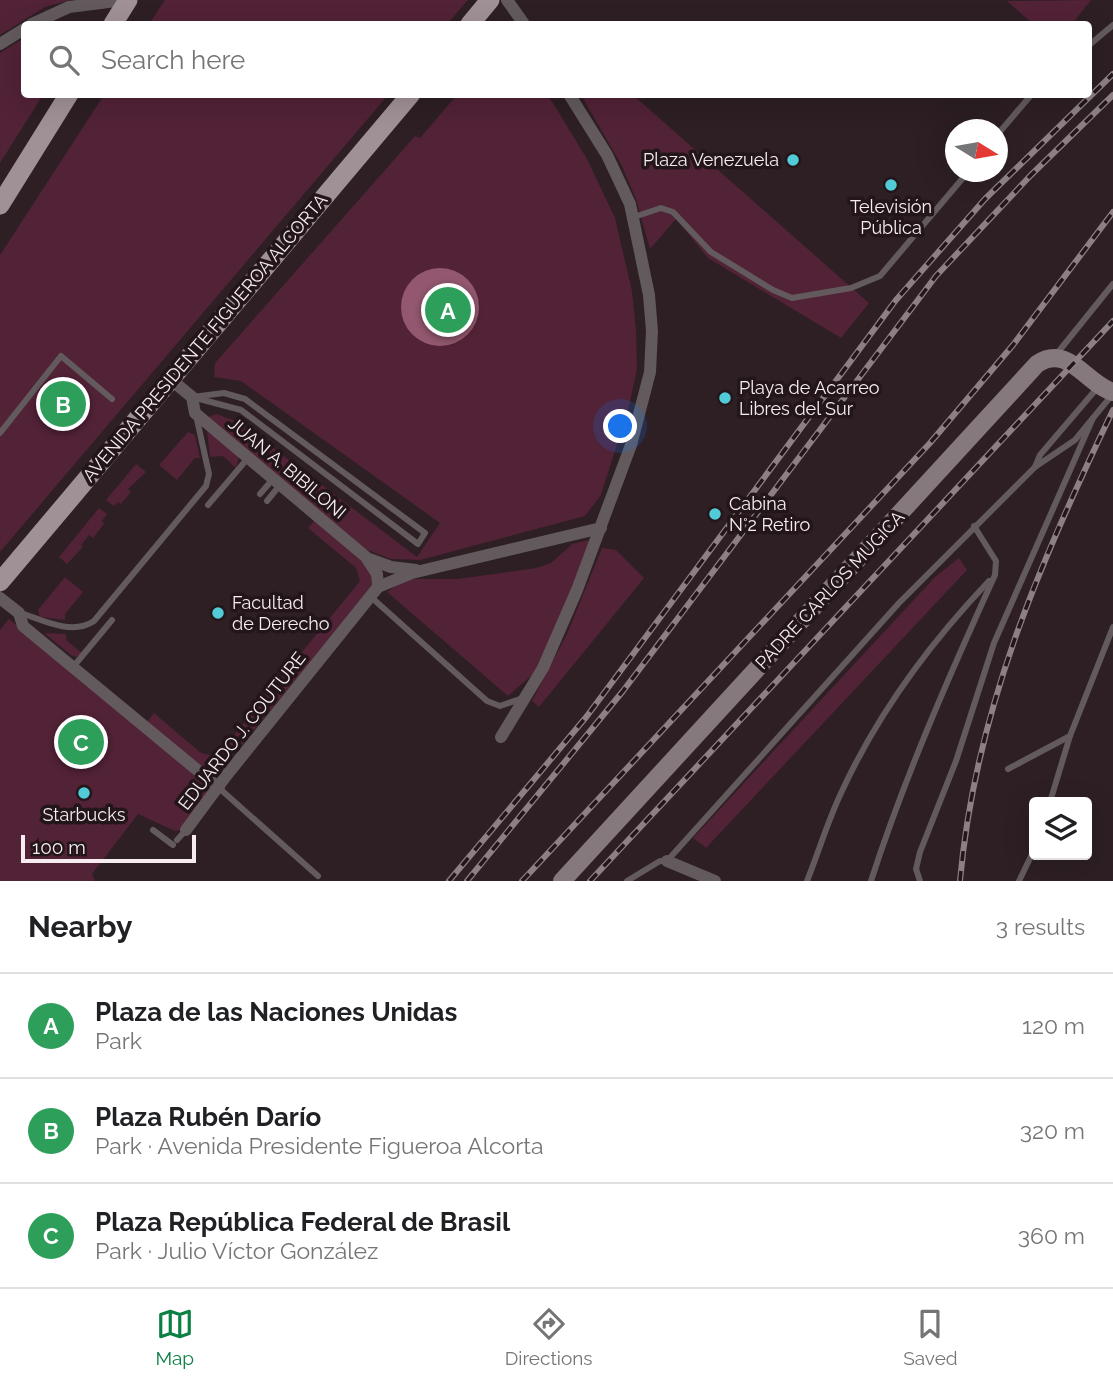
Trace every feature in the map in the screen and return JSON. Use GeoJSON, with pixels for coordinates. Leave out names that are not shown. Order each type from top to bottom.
{"type":"FeatureCollection","features":[{"type":"Feature","properties":{"kind":"main road"},"geometry":{"type":"LineString","coordinates":[[115,21],[126,0]]}},
{"type":"Feature","properties":{"kind":"main road"},"geometry":{"type":"LineString","coordinates":[[472,21],[490,0]]}},
{"type":"Feature","properties":{"kind":"main road"},"geometry":{"type":"LineString","coordinates":[[0,205],[67,98]]}},
{"type":"Feature","properties":{"kind":"main road","name":"AVENIDA PRESIDENTE FIGUEROA ALCORTA"},"geometry":{"type":"LineString","coordinates":[[6,572],[408,98]]}},
{"type":"Feature","properties":{"kind":"street"},"geometry":{"type":"LineString","coordinates":[[39,21],[69,7],[126,0]]}},
{"type":"Feature","properties":{"kind":"street"},"geometry":{"type":"LineString","coordinates":[[507,0],[522,21]]}},
{"type":"Feature","properties":{"kind":"street"},"geometry":{"type":"LineString","coordinates":[[0,44],[21,31]]}},
{"type":"Feature","properties":{"kind":"street"},"geometry":{"type":"LineString","coordinates":[[501,737],[528,696],[558,636],[631,445],[650,372],[652,331],[649,295],[634,217],[618,175],[571,98]]}},
{"type":"Feature","properties":{"kind":"street"},"geometry":{"type":"LineString","coordinates":[[1054,357],[1067,360],[1108,390]]}},
{"type":"Feature","properties":{"kind":"street","name":"PADRE CARLOS MUGICA"},"geometry":{"type":"LineString","coordinates":[[562,881],[1028,372],[1043,359],[1054,357]]}},
{"type":"Feature","properties":{"kind":"street"},"geometry":{"type":"LineString","coordinates":[[169,379],[192,397],[195,413]]}},
{"type":"Feature","properties":{"kind":"street","name":"JUAN A. BIBILONI"},"geometry":{"type":"LineString","coordinates":[[195,413],[366,557],[374,567],[374,592]]}},
{"type":"Feature","properties":{"kind":"street"},"geometry":{"type":"LineString","coordinates":[[374,592],[423,570],[601,528]]}},
{"type":"Feature","properties":{"kind":"street"},"geometry":{"type":"LineString","coordinates":[[366,557],[391,566],[423,570]]}},
{"type":"Feature","properties":{"kind":"street","name":"EDUARDO J. COUTURE"},"geometry":{"type":"LineString","coordinates":[[186,830],[374,592]]}},
{"type":"Feature","properties":{"kind":"street"},"geometry":{"type":"LineString","coordinates":[[0,598],[19,613],[23,626],[219,788]]}},
{"type":"Feature","properties":{"kind":"street"},"geometry":{"type":"LineString","coordinates":[[667,861],[692,877],[715,881]]}},
{"type":"Feature","properties":{"kind":"lane"},"geometry":{"type":"LineString","coordinates":[[1092,43],[1113,25]]}},
{"type":"Feature","properties":{"kind":"lane"},"geometry":{"type":"LineString","coordinates":[[1008,122],[1029,98]]}},
{"type":"Feature","properties":{"kind":"lane"},"geometry":{"type":"LineString","coordinates":[[634,217],[661,208],[673,212],[711,252],[773,290],[792,298],[816,296],[865,284],[880,276],[960,182]]}},
{"type":"Feature","properties":{"kind":"lane"},"geometry":{"type":"LineString","coordinates":[[1054,357],[1113,284]]}},
{"type":"Feature","properties":{"kind":"lane"},"geometry":{"type":"LineString","coordinates":[[0,433],[61,356],[112,399]]}},
{"type":"Feature","properties":{"kind":"lane"},"geometry":{"type":"LineString","coordinates":[[919,881],[916,869],[920,852],[956,761],[994,643],[1093,418],[1108,390]]}},
{"type":"Feature","properties":{"kind":"lane"},"geometry":{"type":"LineString","coordinates":[[1034,467],[1040,455],[1108,390]]}},
{"type":"Feature","properties":{"kind":"lane"},"geometry":{"type":"LineString","coordinates":[[224,393],[245,398],[425,533],[418,544],[241,410],[192,397],[224,393]]}},
{"type":"Feature","properties":{"kind":"lane"},"geometry":{"type":"LineString","coordinates":[[19,613],[46,624],[83,626],[94,621],[208,483],[209,474],[195,413]]}},
{"type":"Feature","properties":{"kind":"lane"},"geometry":{"type":"LineString","coordinates":[[627,881],[660,861],[667,861],[899,603],[1034,467],[1074,440],[1093,418]]}},
{"type":"Feature","properties":{"kind":"lane"},"geometry":{"type":"LineString","coordinates":[[208,505],[248,458]]}},
{"type":"Feature","properties":{"kind":"lane"},"geometry":{"type":"LineString","coordinates":[[260,495],[277,482]]}},
{"type":"Feature","properties":{"kind":"lane"},"geometry":{"type":"LineString","coordinates":[[267,501],[277,482]]}},
{"type":"Feature","properties":{"kind":"lane"},"geometry":{"type":"LineString","coordinates":[[871,881],[899,798],[946,681],[995,575],[996,561],[974,526]]}},
{"type":"Feature","properties":{"kind":"lane"},"geometry":{"type":"LineString","coordinates":[[807,881],[841,793],[904,680],[946,626],[995,575]]}},
{"type":"Feature","properties":{"kind":"lane"},"geometry":{"type":"LineString","coordinates":[[374,592],[487,701],[500,706],[528,696]]}},
{"type":"Feature","properties":{"kind":"lane"},"geometry":{"type":"LineString","coordinates":[[73,667],[112,620]]}},
{"type":"Feature","properties":{"kind":"lane"},"geometry":{"type":"LineString","coordinates":[[1052,797],[1070,736],[1113,627]]}},
{"type":"Feature","properties":{"kind":"lane"},"geometry":{"type":"LineString","coordinates":[[1008,769],[1070,736]]}},
{"type":"Feature","properties":{"kind":"lane"},"geometry":{"type":"LineString","coordinates":[[219,788],[318,876]]}},
{"type":"Feature","properties":{"kind":"lane"},"geometry":{"type":"LineString","coordinates":[[153,830],[175,843],[186,830]]}},
{"type":"Feature","properties":{"kind":"lane"},"geometry":{"type":"LineString","coordinates":[[1020,881],[1029,860]]}},
{"type":"Feature","properties":{"kind":"shaded area"},"geometry":{"type":"Polygon","coordinates":[[[0,0],[71,0],[45,7],[0,35],[0,0]]]}},
{"type":"Feature","properties":{"kind":"shaded area"},"geometry":{"type":"Polygon","coordinates":[[[165,0],[468,0],[450,21],[151,21],[165,0]]]}},
{"type":"Feature","properties":{"kind":"shaded area"},"geometry":{"type":"Polygon","coordinates":[[[1091,0],[1074,21],[1030,21],[1007,1],[1091,0]]]}},
{"type":"Feature","properties":{"kind":"shaded area"},"geometry":{"type":"Polygon","coordinates":[[[21,40],[21,98],[41,98],[0,163],[0,53],[21,40]]]}},
{"type":"Feature","properties":{"kind":"shaded area"},"geometry":{"type":"Polygon","coordinates":[[[102,98],[385,98],[0,552],[0,255],[102,98]]]}},
{"type":"Feature","properties":{"kind":"shaded area"},"geometry":{"type":"Polygon","coordinates":[[[454,98],[549,98],[587,159],[615,218],[632,291],[637,369],[629,406],[601,495],[585,516],[420,560],[391,559],[362,548],[205,418],[217,414],[240,423],[417,557],[440,523],[241,381],[214,377],[215,363],[415,136],[420,138],[454,98]]]}},
{"type":"Feature","properties":{"kind":"shaded area"},"geometry":{"type":"Polygon","coordinates":[[[583,98],[636,98],[869,303],[841,338],[708,258],[676,219],[650,249],[636,199],[621,164],[583,98]]]}},
{"type":"Feature","properties":{"kind":"shaded area"},"geometry":{"type":"Polygon","coordinates":[[[440,268],[455,271],[467,280],[476,292],[479,307],[476,322],[467,334],[455,343],[440,346],[425,343],[413,334],[404,322],[401,307],[404,292],[413,280],[425,271],[440,268]]]}},
{"type":"Feature","properties":{"kind":"shaded area"},"geometry":{"type":"Polygon","coordinates":[[[207,431],[239,456],[236,468],[223,456],[210,457],[207,431]]]}},
{"type":"Feature","properties":{"kind":"shaded area"},"geometry":{"type":"Polygon","coordinates":[[[188,432],[195,435],[200,458],[195,458],[177,480],[159,465],[188,432]]]}},
{"type":"Feature","properties":{"kind":"shaded area"},"geometry":{"type":"Polygon","coordinates":[[[136,464],[146,472],[128,489],[131,492],[121,504],[118,502],[114,506],[106,500],[136,464]]]}},
{"type":"Feature","properties":{"kind":"shaded area"},"geometry":{"type":"Polygon","coordinates":[[[99,508],[107,514],[102,521],[104,524],[93,538],[89,535],[81,545],[83,547],[67,564],[59,557],[99,508]]]}},
{"type":"Feature","properties":{"kind":"shaded area"},"geometry":{"type":"Polygon","coordinates":[[[316,519],[371,570],[371,589],[220,771],[213,775],[146,723],[154,713],[201,753],[214,756],[221,751],[360,581],[356,568],[308,528],[316,519]]]}},
{"type":"Feature","properties":{"kind":"shaded area"},"geometry":{"type":"Polygon","coordinates":[[[594,539],[539,669],[508,696],[387,592],[405,579],[458,579],[536,568],[551,563],[572,544],[594,539]]]}},
{"type":"Feature","properties":{"kind":"shaded area"},"geometry":{"type":"Polygon","coordinates":[[[602,548],[616,550],[644,578],[539,707],[532,701],[567,634],[602,548]]]}},
{"type":"Feature","properties":{"kind":"shaded area"},"geometry":{"type":"Polygon","coordinates":[[[959,558],[967,570],[706,848],[693,838],[935,577],[959,558]]]}},
{"type":"Feature","properties":{"kind":"shaded area"},"geometry":{"type":"Polygon","coordinates":[[[65,577],[83,592],[65,614],[65,620],[40,617],[38,610],[65,577]]]}},
{"type":"Feature","properties":{"kind":"shaded area"},"geometry":{"type":"Polygon","coordinates":[[[9,619],[215,786],[183,829],[175,831],[138,814],[92,874],[95,881],[0,881],[0,630],[9,619]]]}},
{"type":"Feature","properties":{"kind":"shaded area"},"geometry":{"type":"Polygon","coordinates":[[[44,633],[66,634],[66,640],[82,653],[76,657],[71,655],[44,633]]]}},
{"type":"Feature","properties":{"kind":"railway"},"geometry":{"type":"LineString","coordinates":[[1092,95],[1113,74]]}},
{"type":"Feature","properties":{"kind":"railway"},"geometry":{"type":"LineString","coordinates":[[467,881],[623,691],[936,276],[1031,175],[1113,95]]}},
{"type":"Feature","properties":{"kind":"railway"},"geometry":{"type":"LineString","coordinates":[[449,881],[587,716],[896,300],[985,199],[1088,98]]}},
{"type":"Feature","properties":{"kind":"railway"},"geometry":{"type":"LineString","coordinates":[[522,881],[930,443],[1013,345],[1113,212]]}},
{"type":"Feature","properties":{"kind":"railway"},"geometry":{"type":"LineString","coordinates":[[590,881],[1113,321]]}},
{"type":"Feature","properties":{"kind":"railway"},"geometry":{"type":"LineString","coordinates":[[960,881],[968,818],[980,757],[1015,639],[1060,524],[1113,410]]}},
{"type":"Feature","properties":{"kind":"place","name":"Plaza Venezuela"},"geometry":{"type":"Point","coordinates":[793,160]}},
{"type":"Feature","properties":{"kind":"place","name":"Televisión Pública"},"geometry":{"type":"Point","coordinates":[891,185]}},
{"type":"Feature","properties":{"kind":"place","name":"Plaza de las Naciones Unidas"},"geometry":{"type":"Point","coordinates":[448,310]}},
{"type":"Feature","properties":{"kind":"place","name":"Playa de Acarreo Libres del Sur"},"geometry":{"type":"Point","coordinates":[725,398]}},
{"type":"Feature","properties":{"kind":"place","name":"Plaza Rubén Darío"},"geometry":{"type":"Point","coordinates":[63,404]}},
{"type":"Feature","properties":{"kind":"place","name":"Cabina N°2 Retiro"},"geometry":{"type":"Point","coordinates":[715,514]}},
{"type":"Feature","properties":{"kind":"place","name":"Facultad de Derecho"},"geometry":{"type":"Point","coordinates":[218,613]}},
{"type":"Feature","properties":{"kind":"place","name":"Plaza República Federal de Brasil"},"geometry":{"type":"Point","coordinates":[81,742]}},
{"type":"Feature","properties":{"kind":"place","name":"Starbucks"},"geometry":{"type":"Point","coordinates":[84,793]}}]}
